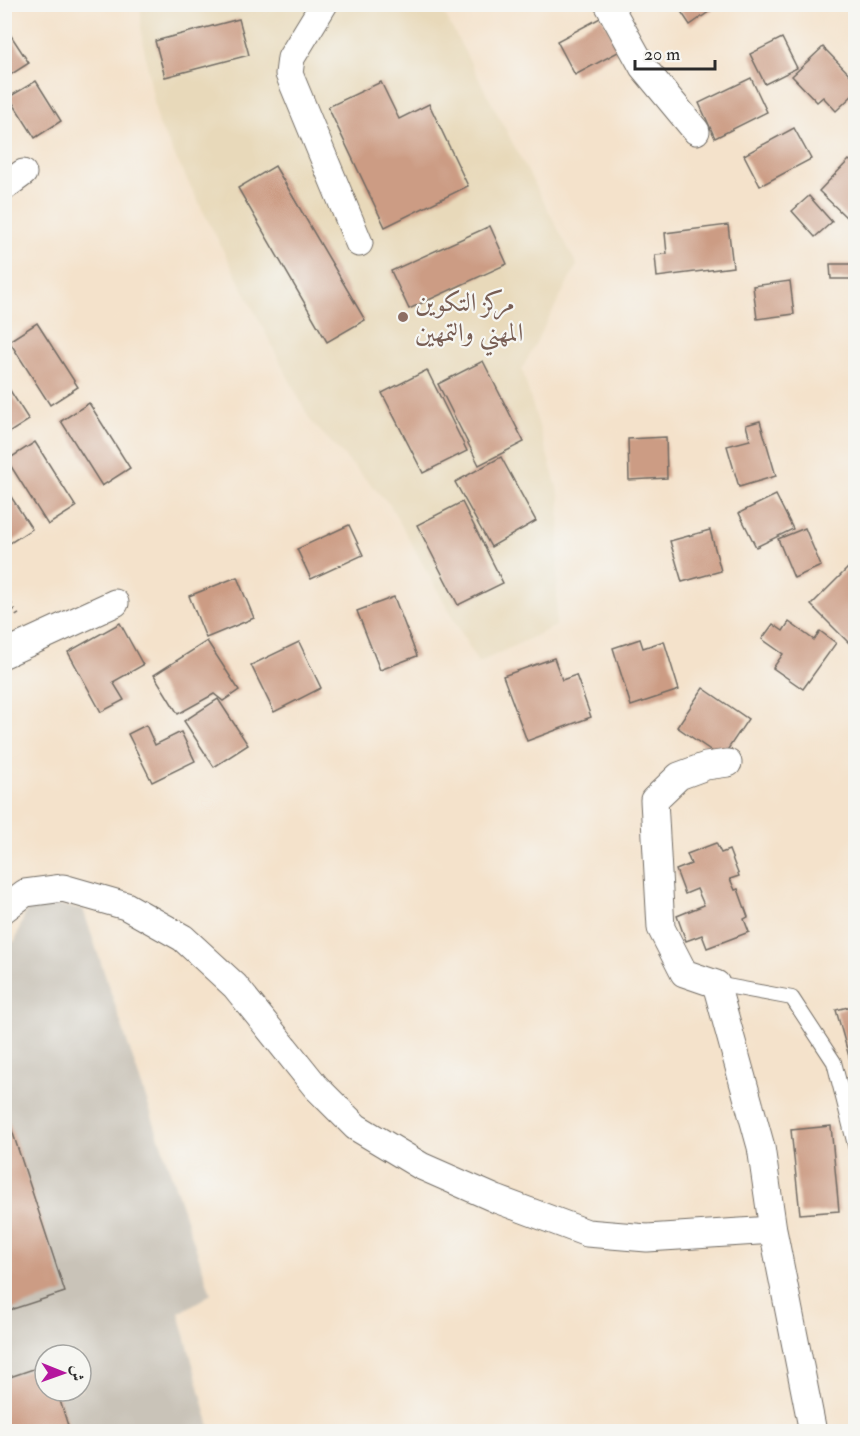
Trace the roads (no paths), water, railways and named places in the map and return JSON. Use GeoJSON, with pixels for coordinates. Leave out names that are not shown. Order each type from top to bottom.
{"type":"FeatureCollection","features":[{"type":"Feature","properties":{"kind":"street"},"geometry":{"type":"LineString","coordinates":[[324,4],[291,58],[290,74],[359,243]]}},
{"type":"Feature","properties":{"kind":"street"},"geometry":{"type":"LineString","coordinates":[[608,4],[643,67],[696,131]]}},
{"type":"Feature","properties":{"kind":"street"},"geometry":{"type":"LineString","coordinates":[[4,654],[115,603]]}},
{"type":"Feature","properties":{"kind":"street"},"geometry":{"type":"LineString","coordinates":[[728,763],[706,766],[679,776],[654,800],[661,928],[684,973],[716,984],[761,1147],[773,1230],[813,1431]]}},
{"type":"Feature","properties":{"kind":"street"},"geometry":{"type":"LineString","coordinates":[[4,909],[25,893],[63,888],[126,906],[183,938],[235,986],[316,1087],[356,1127],[421,1166],[496,1199],[587,1233],[647,1238],[773,1230]]}},
{"type":"Feature","properties":{"kind":"lane"},"geometry":{"type":"LineString","coordinates":[[716,984],[792,998],[834,1062],[855,1149]]}},
{"type":"Feature","properties":{"kind":"place","name":"مركز التكوين المهني والتمهين"},"geometry":{"type":"Point","coordinates":[403,317]}}]}
